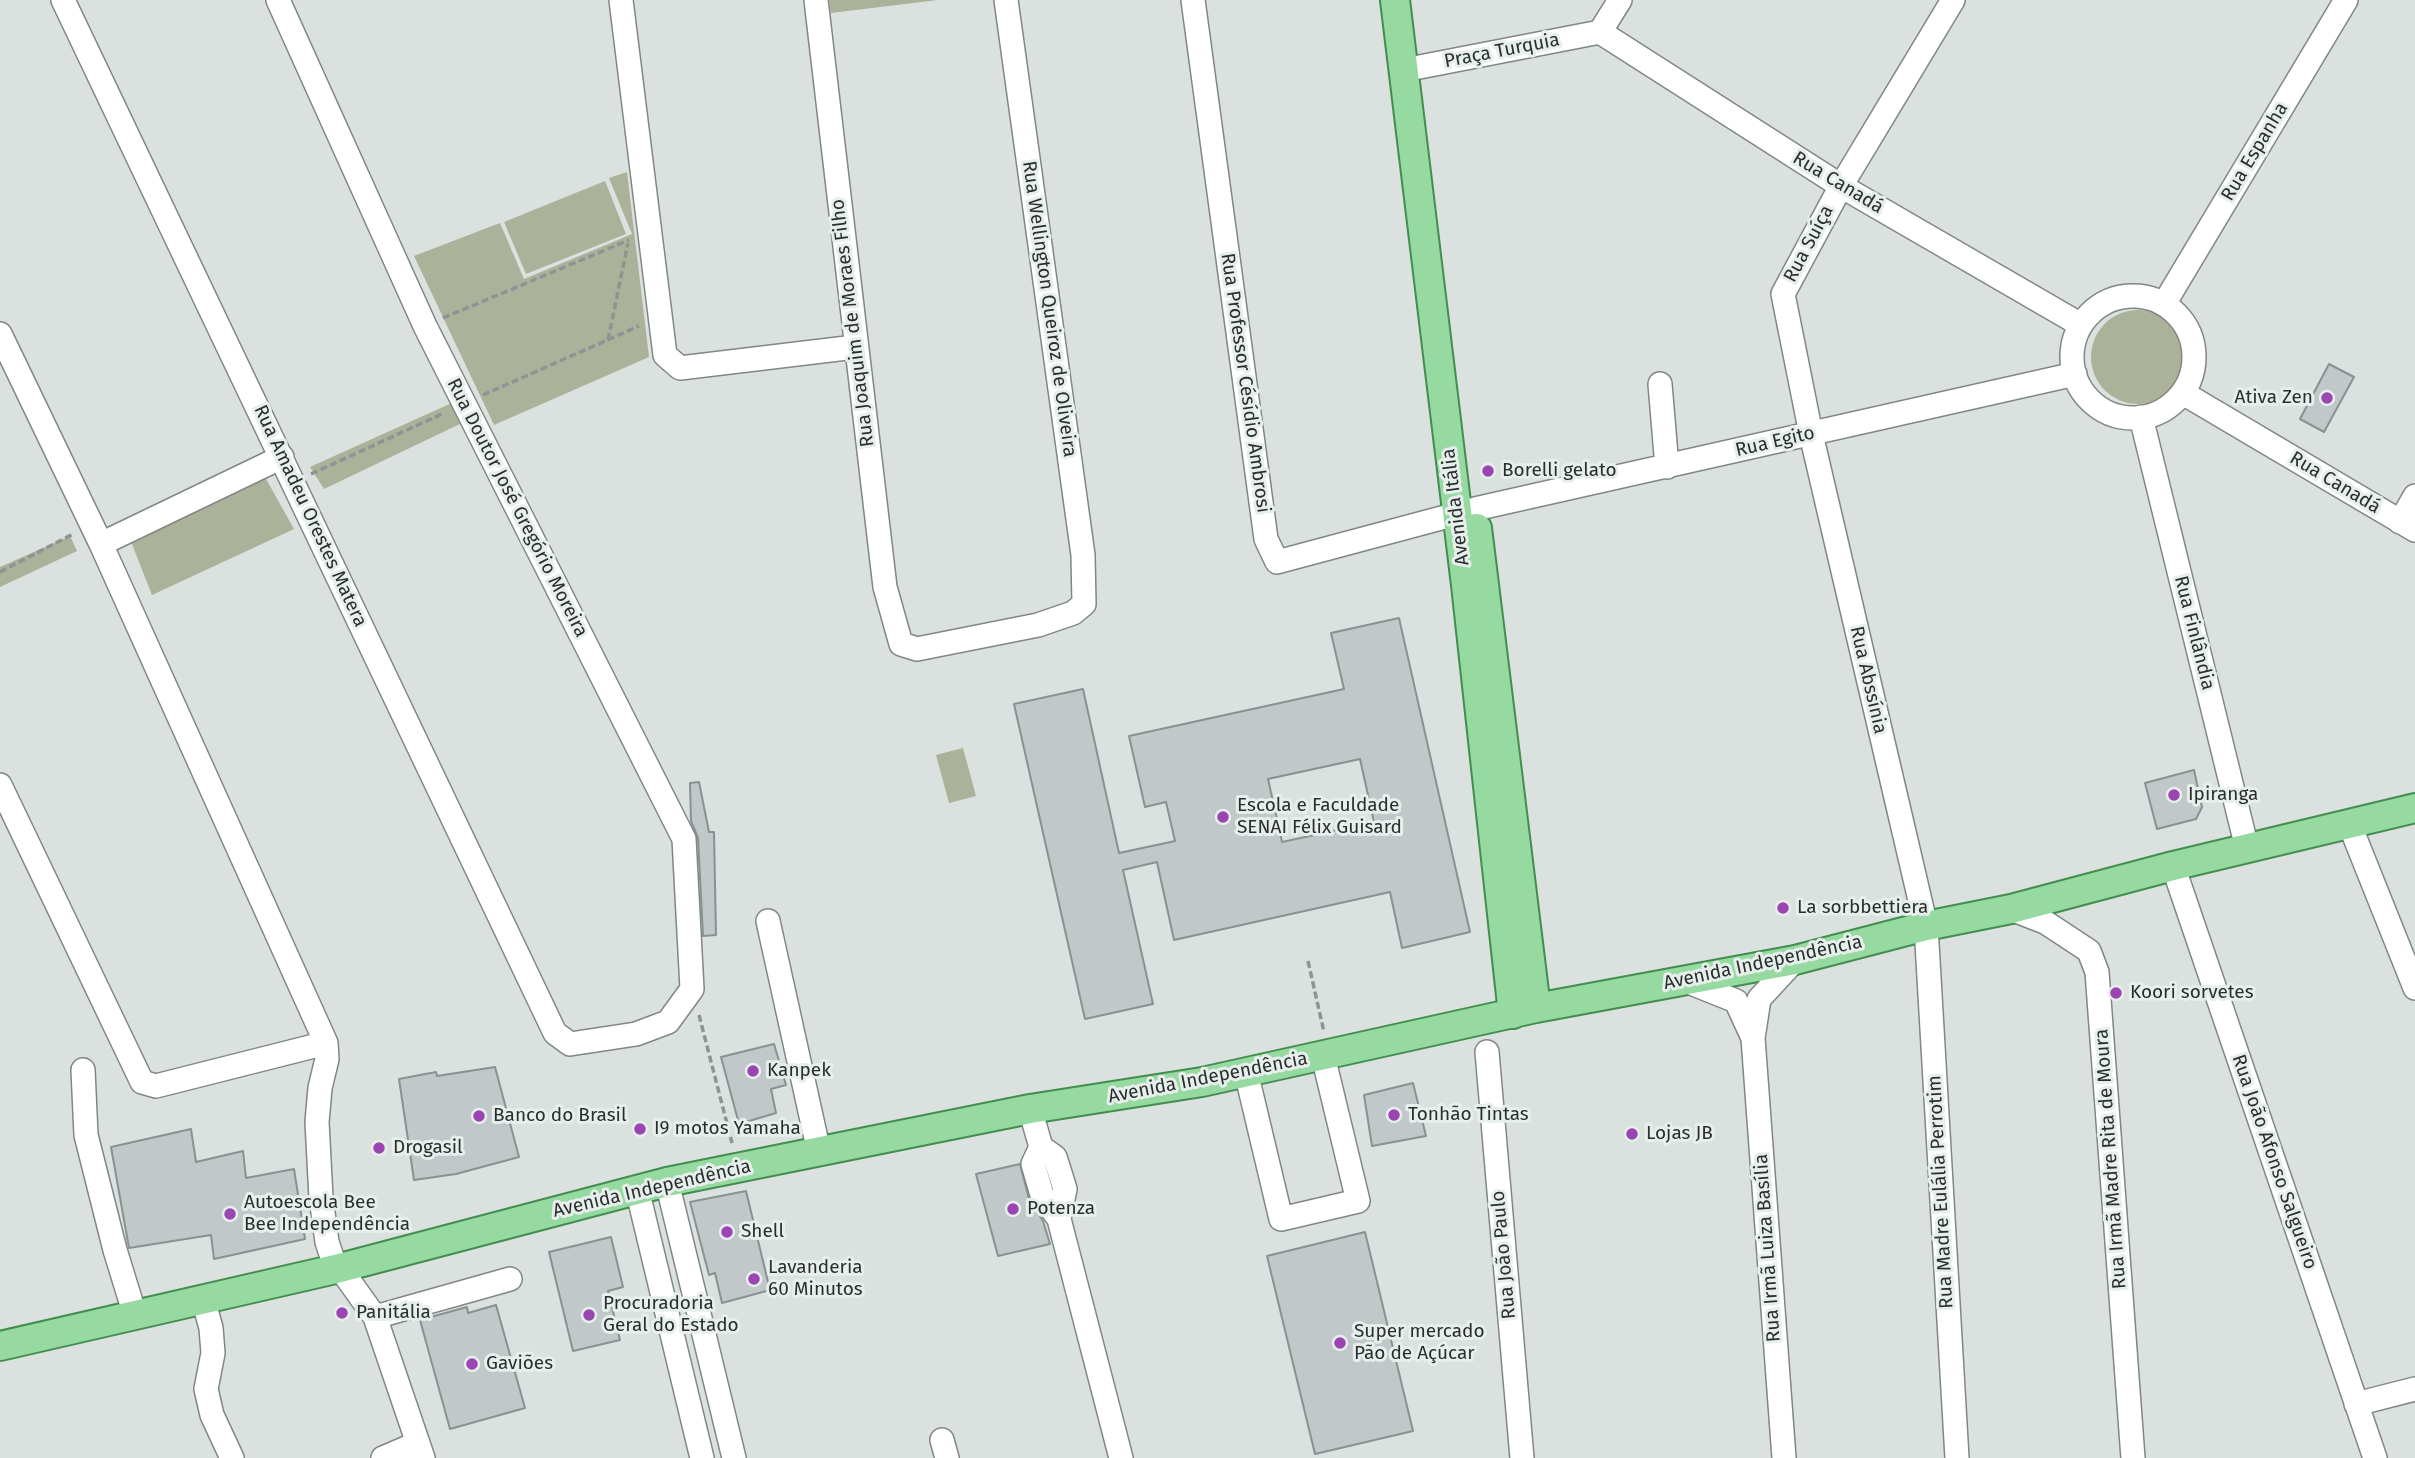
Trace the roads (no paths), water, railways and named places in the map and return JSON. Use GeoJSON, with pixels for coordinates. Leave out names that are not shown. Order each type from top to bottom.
{"type":"FeatureCollection","features":[{"type":"Feature","properties":{"kind":"main road","name":"Avenida Itália"},"geometry":{"type":"LineString","coordinates":[[1395,0],[1413,69],[1466,512],[1486,581],[1524,1011]]}},
{"type":"Feature","properties":{"kind":"main road","name":"Avenida Itália"},"geometry":{"type":"LineString","coordinates":[[1413,69],[1415,0]]}},
{"type":"Feature","properties":{"kind":"main road","name":"Avenida Independência"},"geometry":{"type":"LineString","coordinates":[[0,1346],[340,1268],[667,1182],[1030,1109],[1202,1082],[1524,1011],[1795,960],[2415,808]]}},
{"type":"Feature","properties":{"kind":"street","name":"Rua Amadeu Orestes Matera"},"geometry":{"type":"LineString","coordinates":[[63,0],[555,1032],[570,1044],[636,1034],[668,1022]]}},
{"type":"Feature","properties":{"kind":"street","name":"Rua Doutor José Gregório Moreira"},"geometry":{"type":"LineString","coordinates":[[278,0],[425,326],[684,839],[692,989],[668,1022]]}},
{"type":"Feature","properties":{"kind":"street"},"geometry":{"type":"LineString","coordinates":[[621,0],[639,236],[660,317],[665,355],[680,368],[855,347]]}},
{"type":"Feature","properties":{"kind":"street","name":"Rua Joaquim de Moraes Filho"},"geometry":{"type":"LineString","coordinates":[[816,0],[885,587],[901,645]]}},
{"type":"Feature","properties":{"kind":"street","name":"Rua Wellington Queiroz de Oliveira"},"geometry":{"type":"LineString","coordinates":[[901,645],[917,649],[1038,625],[1073,613],[1084,604],[1083,555],[1006,0]]}},
{"type":"Feature","properties":{"kind":"street","name":"Rua Professor Césídio Ambrosi"},"geometry":{"type":"LineString","coordinates":[[1193,0],[1266,539],[1277,562],[1466,512]]}},
{"type":"Feature","properties":{"kind":"street"},"geometry":{"type":"LineString","coordinates":[[1600,32],[1620,0]]}},
{"type":"Feature","properties":{"kind":"street","name":"Rua Suíça"},"geometry":{"type":"LineString","coordinates":[[1811,434],[1783,293],[1841,186],[1953,0]]}},
{"type":"Feature","properties":{"kind":"street","name":"Rua Espanha"},"geometry":{"type":"LineString","coordinates":[[2164,304],[2346,0]]}},
{"type":"Feature","properties":{"kind":"street","name":"Praça Turquia"},"geometry":{"type":"LineString","coordinates":[[1413,69],[1600,32]]}},
{"type":"Feature","properties":{"kind":"street","name":"Rua Canadá"},"geometry":{"type":"LineString","coordinates":[[1600,32],[1841,186],[2081,325]]}},
{"type":"Feature","properties":{"kind":"street"},"geometry":{"type":"LineString","coordinates":[[2121,297],[2144,297],[2164,304],[2177,314],[2188,330],[2194,353],[2192,373],[2183,393],[2163,410],[2141,417],[2120,416],[2101,409],[2086,396],[2075,374],[2072,349],[2081,325],[2089,314],[2108,301],[2121,297]]}},
{"type":"Feature","properties":{"kind":"street"},"geometry":{"type":"LineString","coordinates":[[0,334],[96,534],[326,1043],[327,1059],[320,1088],[317,1122],[321,1198],[327,1242],[340,1268],[375,1317],[420,1450],[383,1458]]}},
{"type":"Feature","properties":{"kind":"street","name":"Rua Egito"},"geometry":{"type":"LineString","coordinates":[[1466,512],[2075,374]]}},
{"type":"Feature","properties":{"kind":"street"},"geometry":{"type":"LineString","coordinates":[[1660,384],[1667,467]]}},
{"type":"Feature","properties":{"kind":"street","name":"Rua Canadá"},"geometry":{"type":"LineString","coordinates":[[2183,393],[2408,526]]}},
{"type":"Feature","properties":{"kind":"street","name":"Rua Finlândia"},"geometry":{"type":"LineString","coordinates":[[2141,417],[2247,848]]}},
{"type":"Feature","properties":{"kind":"street","name":"Rua Abssínia"},"geometry":{"type":"LineString","coordinates":[[1811,434],[1926,926]]}},
{"type":"Feature","properties":{"kind":"street"},"geometry":{"type":"LineString","coordinates":[[96,534],[282,457]]}},
{"type":"Feature","properties":{"kind":"street"},"geometry":{"type":"LineString","coordinates":[[2408,526],[2415,496]]}},
{"type":"Feature","properties":{"kind":"street"},"geometry":{"type":"LineString","coordinates":[[0,785],[142,1082],[156,1086],[326,1043]]}},
{"type":"Feature","properties":{"kind":"street"},"geometry":{"type":"LineString","coordinates":[[2348,823],[2415,988]]}},
{"type":"Feature","properties":{"kind":"street","name":"Rua João Afonso Salgueiro"},"geometry":{"type":"LineString","coordinates":[[2173,866],[2375,1458]]}},
{"type":"Feature","properties":{"kind":"street","name":"Rua Irmã Madre Rita de Moura"},"geometry":{"type":"LineString","coordinates":[[2011,909],[2045,922],[2089,951],[2097,972],[2133,1458]]}},
{"type":"Feature","properties":{"kind":"street"},"geometry":{"type":"LineString","coordinates":[[768,921],[819,1152]]}},
{"type":"Feature","properties":{"kind":"street","name":"Rua Madre Eulália Perrotim"},"geometry":{"type":"LineString","coordinates":[[1926,926],[1956,1458]]}},
{"type":"Feature","properties":{"kind":"street","name":"Rua Irmã Luiza Basília"},"geometry":{"type":"LineString","coordinates":[[1784,1458],[1753,1038],[1759,999],[1795,960]]}},
{"type":"Feature","properties":{"kind":"street","name":"Rua Irmã Luiza Basília"},"geometry":{"type":"LineString","coordinates":[[1686,981],[1736,1001],[1753,1038]]}},
{"type":"Feature","properties":{"kind":"street","name":"Rua João Paulo"},"geometry":{"type":"LineString","coordinates":[[1486,1052],[1522,1458]]}},
{"type":"Feature","properties":{"kind":"street"},"geometry":{"type":"LineString","coordinates":[[1246,1072],[1281,1219],[1358,1201],[1326,1055]]}},
{"type":"Feature","properties":{"kind":"street"},"geometry":{"type":"LineString","coordinates":[[83,1070],[86,1135],[115,1250],[135,1315]]}},
{"type":"Feature","properties":{"kind":"street"},"geometry":{"type":"LineString","coordinates":[[1030,1109],[1041,1147],[1033,1164],[1042,1195],[1059,1219],[1121,1458]]}},
{"type":"Feature","properties":{"kind":"street"},"geometry":{"type":"LineString","coordinates":[[667,1182],[701,1314],[730,1457]]}},
{"type":"Feature","properties":{"kind":"street"},"geometry":{"type":"LineString","coordinates":[[637,1189],[702,1458]]}},
{"type":"Feature","properties":{"kind":"street"},"geometry":{"type":"LineString","coordinates":[[375,1317],[510,1279]]}},
{"type":"Feature","properties":{"kind":"street"},"geometry":{"type":"LineString","coordinates":[[203,1299],[211,1328],[213,1353],[206,1388],[212,1415],[232,1458]]}},
{"type":"Feature","properties":{"kind":"street"},"geometry":{"type":"LineString","coordinates":[[670,1322],[701,1314]]}},
{"type":"Feature","properties":{"kind":"street"},"geometry":{"type":"LineString","coordinates":[[2357,1404],[2415,1390]]}},
{"type":"Feature","properties":{"kind":"place","name":"Ativa Zen"},"geometry":{"type":"Point","coordinates":[2327,398]}},
{"type":"Feature","properties":{"kind":"place","name":"Borelli gelato"},"geometry":{"type":"Point","coordinates":[1488,471]}},
{"type":"Feature","properties":{"kind":"place","name":"Ipiranga"},"geometry":{"type":"Point","coordinates":[2174,795]}},
{"type":"Feature","properties":{"kind":"place","name":"Escola e Faculdade SENAI Félix Guisard"},"geometry":{"type":"Point","coordinates":[1223,817]}},
{"type":"Feature","properties":{"kind":"place","name":"La sorbbettiera"},"geometry":{"type":"Point","coordinates":[1783,908]}},
{"type":"Feature","properties":{"kind":"place","name":"Koori sorvetes"},"geometry":{"type":"Point","coordinates":[2116,993]}},
{"type":"Feature","properties":{"kind":"place","name":"Kanpek"},"geometry":{"type":"Point","coordinates":[753,1071]}},
{"type":"Feature","properties":{"kind":"place","name":"Tonhão Tintas"},"geometry":{"type":"Point","coordinates":[1394,1115]}},
{"type":"Feature","properties":{"kind":"place","name":"Banco do Brasil"},"geometry":{"type":"Point","coordinates":[479,1116]}},
{"type":"Feature","properties":{"kind":"place","name":"I9 motos Yamaha"},"geometry":{"type":"Point","coordinates":[640,1129]}},
{"type":"Feature","properties":{"kind":"place","name":"Lojas JB"},"geometry":{"type":"Point","coordinates":[1632,1134]}},
{"type":"Feature","properties":{"kind":"place","name":"Drogasil"},"geometry":{"type":"Point","coordinates":[379,1148]}},
{"type":"Feature","properties":{"kind":"place","name":"Potenza"},"geometry":{"type":"Point","coordinates":[1013,1209]}},
{"type":"Feature","properties":{"kind":"place","name":"Autoescola Bee Bee Independência"},"geometry":{"type":"Point","coordinates":[230,1214]}},
{"type":"Feature","properties":{"kind":"place","name":"Shell"},"geometry":{"type":"Point","coordinates":[727,1232]}},
{"type":"Feature","properties":{"kind":"place","name":"Lavanderia 60 Minutos"},"geometry":{"type":"Point","coordinates":[754,1279]}},
{"type":"Feature","properties":{"kind":"place","name":"Panitália"},"geometry":{"type":"Point","coordinates":[342,1313]}},
{"type":"Feature","properties":{"kind":"place","name":"Procuradoria Geral do Estado"},"geometry":{"type":"Point","coordinates":[589,1315]}},
{"type":"Feature","properties":{"kind":"place","name":"Super mercado Pão de Açúcar"},"geometry":{"type":"Point","coordinates":[1340,1343]}},
{"type":"Feature","properties":{"kind":"place","name":"Gaviões"},"geometry":{"type":"Point","coordinates":[472,1364]}}]}
